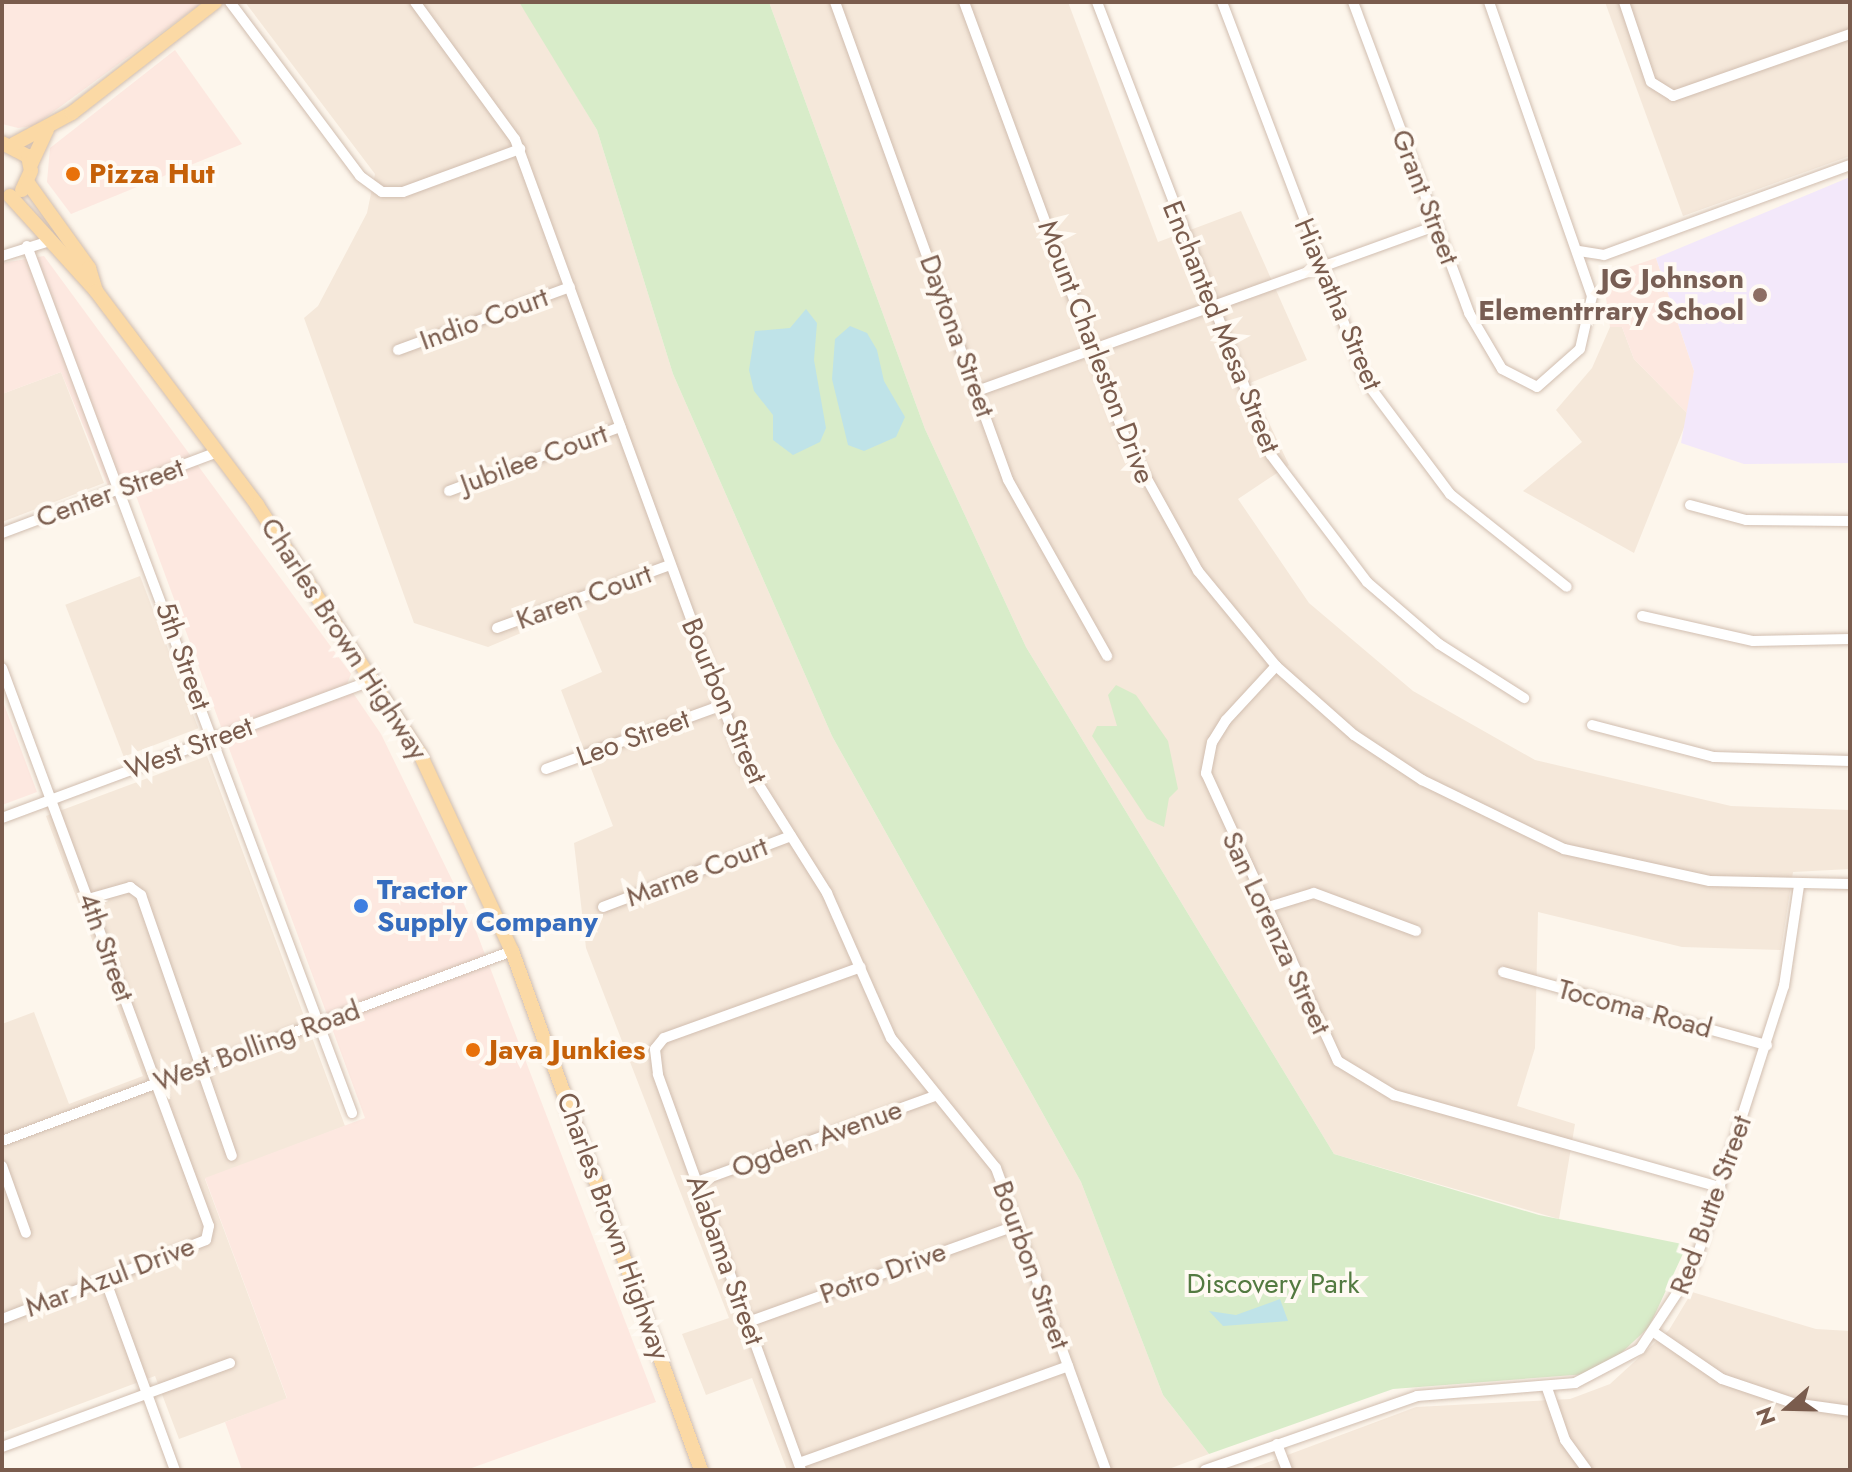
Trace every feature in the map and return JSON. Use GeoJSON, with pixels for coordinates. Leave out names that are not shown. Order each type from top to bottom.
{"type":"FeatureCollection","features":[{"type":"Feature","properties":{"kind":"main road"},"geometry":{"type":"LineString","coordinates":[[6,143],[47,129],[215,2]]}},
{"type":"Feature","properties":{"kind":"main road"},"geometry":{"type":"LineString","coordinates":[[6,196],[28,183],[31,164],[47,129]]}},
{"type":"Feature","properties":{"kind":"main road"},"geometry":{"type":"LineString","coordinates":[[6,143],[31,164]]}},
{"type":"Feature","properties":{"kind":"main road","name":"Charles Brown Highway"},"geometry":{"type":"LineString","coordinates":[[28,183],[89,268],[96,291]]}},
{"type":"Feature","properties":{"kind":"main road","name":"Charles Brown Highway"},"geometry":{"type":"LineString","coordinates":[[6,196],[96,291],[218,452],[375,679],[461,834],[512,951],[701,1470]]}},
{"type":"Feature","properties":{"kind":"street"},"geometry":{"type":"LineString","coordinates":[[230,2],[360,176],[382,192],[403,192],[520,149]]}},
{"type":"Feature","properties":{"kind":"street","name":"Bourbon Street"},"geometry":{"type":"LineString","coordinates":[[415,2],[520,149],[720,706],[861,967],[891,1038],[996,1168],[1106,1470]]}},
{"type":"Feature","properties":{"kind":"street","name":"Daytona Street"},"geometry":{"type":"LineString","coordinates":[[835,2],[1026,520],[1107,656]]}},
{"type":"Feature","properties":{"kind":"street","name":"Mount Charleston Drive"},"geometry":{"type":"LineString","coordinates":[[964,2],[1091,349],[1162,513],[1198,571],[1276,666],[1354,735],[1422,780],[1564,849],[1710,881],[1799,886],[1850,884]]}},
{"type":"Feature","properties":{"kind":"street","name":"Enchanted Mesa Street"},"geometry":{"type":"LineString","coordinates":[[1097,2],[1254,425],[1336,548],[1439,644],[1524,698]]}},
{"type":"Feature","properties":{"kind":"street","name":"Hiawatha Street"},"geometry":{"type":"LineString","coordinates":[[1222,2],[1357,362],[1415,453],[1467,511],[1567,587]]}},
{"type":"Feature","properties":{"kind":"street","name":"Grant Street"},"geometry":{"type":"LineString","coordinates":[[1353,2],[1435,226],[1486,346],[1516,381],[1529,387],[1551,381],[1580,349],[1592,296],[1579,251]]}},
{"type":"Feature","properties":{"kind":"street"},"geometry":{"type":"LineString","coordinates":[[1489,2],[1579,251],[1604,255],[1850,165]]}},
{"type":"Feature","properties":{"kind":"street"},"geometry":{"type":"LineString","coordinates":[[1624,2],[1651,82],[1668,95],[1850,34]]}},
{"type":"Feature","properties":{"kind":"street"},"geometry":{"type":"LineString","coordinates":[[977,391],[1435,226]]}},
{"type":"Feature","properties":{"kind":"street"},"geometry":{"type":"LineString","coordinates":[[2,256],[50,241]]}},
{"type":"Feature","properties":{"kind":"street","name":"5th Street"},"geometry":{"type":"LineString","coordinates":[[27,246],[122,490],[352,1113]]}},
{"type":"Feature","properties":{"kind":"street","name":"Indio Court"},"geometry":{"type":"LineString","coordinates":[[398,350],[570,287]]}},
{"type":"Feature","properties":{"kind":"street","name":"Jubilee Court"},"geometry":{"type":"LineString","coordinates":[[449,491],[620,427]]}},
{"type":"Feature","properties":{"kind":"street","name":"Center Street"},"geometry":{"type":"LineString","coordinates":[[2,533],[218,452]]}},
{"type":"Feature","properties":{"kind":"street"},"geometry":{"type":"LineString","coordinates":[[1690,505],[1746,520],[1850,521]]}},
{"type":"Feature","properties":{"kind":"street","name":"Karen Court"},"geometry":{"type":"LineString","coordinates":[[497,628],[670,565]]}},
{"type":"Feature","properties":{"kind":"street"},"geometry":{"type":"LineString","coordinates":[[1642,616],[1753,641],[1850,639]]}},
{"type":"Feature","properties":{"kind":"street","name":"San Lorenza Street"},"geometry":{"type":"LineString","coordinates":[[1276,666],[1226,720],[1206,765],[1212,795],[1323,1039],[1359,1079],[1394,1095],[1720,1187]]}},
{"type":"Feature","properties":{"kind":"street","name":"4th Street"},"geometry":{"type":"LineString","coordinates":[[2,668],[209,1226]]}},
{"type":"Feature","properties":{"kind":"street","name":"West Street"},"geometry":{"type":"LineString","coordinates":[[2,818],[375,679]]}},
{"type":"Feature","properties":{"kind":"street","name":"Leo Street"},"geometry":{"type":"LineString","coordinates":[[546,769],[720,706]]}},
{"type":"Feature","properties":{"kind":"street"},"geometry":{"type":"LineString","coordinates":[[1592,725],[1714,757],[1850,761]]}},
{"type":"Feature","properties":{"kind":"street","name":"Marne Court"},"geometry":{"type":"LineString","coordinates":[[603,907],[791,836]]}},
{"type":"Feature","properties":{"kind":"street","name":"Red Butte Street"},"geometry":{"type":"LineString","coordinates":[[1205,1470],[1417,1396],[1547,1388],[1613,1367],[1655,1333],[1688,1281],[1767,1045],[1793,950],[1799,886]]}},
{"type":"Feature","properties":{"kind":"street"},"geometry":{"type":"LineString","coordinates":[[88,899],[130,887],[141,895],[232,1156]]}},
{"type":"Feature","properties":{"kind":"street"},"geometry":{"type":"LineString","coordinates":[[1265,908],[1314,893],[1416,931]]}},
{"type":"Feature","properties":{"kind":"street","name":"West Bolling Road"},"geometry":{"type":"LineString","coordinates":[[2,1141],[512,951]]}},
{"type":"Feature","properties":{"kind":"street","name":"Alabama Street"},"geometry":{"type":"LineString","coordinates":[[800,1467],[697,1182],[655,1049],[664,1038],[861,967]]}},
{"type":"Feature","properties":{"kind":"street","name":"Tocoma Road"},"geometry":{"type":"LineString","coordinates":[[1503,972],[1767,1045]]}},
{"type":"Feature","properties":{"kind":"street","name":"Ogden Avenue"},"geometry":{"type":"LineString","coordinates":[[697,1182],[937,1095]]}},
{"type":"Feature","properties":{"kind":"street"},"geometry":{"type":"LineString","coordinates":[[2,1166],[26,1233]]}},
{"type":"Feature","properties":{"kind":"street","name":"Potro Drive"},"geometry":{"type":"LineString","coordinates":[[748,1322],[1018,1225]]}},
{"type":"Feature","properties":{"kind":"street","name":"Mar Azul Drive"},"geometry":{"type":"LineString","coordinates":[[2,1319],[206,1240],[209,1226]]}},
{"type":"Feature","properties":{"kind":"street"},"geometry":{"type":"LineString","coordinates":[[105,1279],[175,1470]]}},
{"type":"Feature","properties":{"kind":"street"},"geometry":{"type":"LineString","coordinates":[[1655,1333],[1722,1379],[1793,1403],[1850,1411]]}},
{"type":"Feature","properties":{"kind":"street"},"geometry":{"type":"LineString","coordinates":[[2,1447],[230,1363]]}},
{"type":"Feature","properties":{"kind":"street"},"geometry":{"type":"LineString","coordinates":[[800,1467],[1068,1366]]}},
{"type":"Feature","properties":{"kind":"street"},"geometry":{"type":"LineString","coordinates":[[1547,1388],[1565,1440],[1587,1470]]}},
{"type":"Feature","properties":{"kind":"street"},"geometry":{"type":"LineString","coordinates":[[1277,1444],[1287,1470]]}},
{"type":"Feature","properties":{"kind":"shaded area"},"geometry":{"type":"Polygon","coordinates":[[[2,2],[203,2],[34,126],[18,128],[2,124],[2,2]]]}},
{"type":"Feature","properties":{"kind":"shaded area"},"geometry":{"type":"Polygon","coordinates":[[[245,2],[519,2],[535,26],[597,130],[673,374],[832,736],[1081,1182],[1163,1395],[1209,1454],[1166,1470],[787,1470],[752,1378],[706,1395],[682,1334],[729,1318],[586,948],[574,843],[613,826],[561,690],[602,672],[576,610],[488,647],[414,623],[304,318],[318,306],[367,213],[375,174],[245,2]]]}},
{"type":"Feature","properties":{"kind":"shaded area"},"geometry":{"type":"Polygon","coordinates":[[[769,2],[1068,2],[1158,242],[1241,211],[1307,360],[1250,383],[1289,465],[1238,499],[1309,603],[1413,691],[1535,760],[1731,806],[1850,810],[1850,869],[1793,872],[1781,950],[1682,947],[1538,912],[1535,1048],[1517,1106],[1575,1124],[1559,1219],[1334,1154],[1026,647],[925,429],[769,2]]]}},
{"type":"Feature","properties":{"kind":"shaded area"},"geometry":{"type":"Polygon","coordinates":[[[1605,2],[1850,2],[1850,156],[1683,216],[1605,2]]]}},
{"type":"Feature","properties":{"kind":"shaded area"},"geometry":{"type":"Polygon","coordinates":[[[175,50],[242,144],[71,214],[47,182],[50,148],[175,50]]]}},
{"type":"Feature","properties":{"kind":"shaded area","name":"JG Johnson Elementrrary School"},"geometry":{"type":"Polygon","coordinates":[[[1850,177],[1850,463],[1744,464],[1681,443],[1694,371],[1656,258],[1850,177]]]}},
{"type":"Feature","properties":{"kind":"shaded area"},"geometry":{"type":"Polygon","coordinates":[[[44,256],[351,674],[347,684],[381,734],[473,923],[656,1402],[466,1470],[242,1470],[225,1422],[287,1398],[205,1178],[365,1118],[135,493],[114,500],[61,372],[2,394],[2,263],[44,256]]]}},
{"type":"Feature","properties":{"kind":"shaded area"},"geometry":{"type":"Polygon","coordinates":[[[1656,258],[1694,371],[1689,415],[1634,359],[1622,327],[1610,327],[1603,276],[1656,258]]]}},
{"type":"Feature","properties":{"kind":"shaded area"},"geometry":{"type":"Polygon","coordinates":[[[1610,327],[1622,327],[1634,359],[1689,415],[1634,553],[1523,491],[1582,442],[1556,410],[1592,368],[1610,327]]]}},
{"type":"Feature","properties":{"kind":"shaded area"},"geometry":{"type":"Polygon","coordinates":[[[61,372],[104,483],[2,522],[2,394],[61,372]]]}},
{"type":"Feature","properties":{"kind":"shaded area"},"geometry":{"type":"Polygon","coordinates":[[[140,576],[198,728],[124,757],[65,605],[140,576]]]}},
{"type":"Feature","properties":{"kind":"shaded area"},"geometry":{"type":"Polygon","coordinates":[[[2,699],[37,792],[2,805],[2,699]]]}},
{"type":"Feature","properties":{"kind":"shaded area"},"geometry":{"type":"Polygon","coordinates":[[[207,756],[345,1126],[205,1179],[287,1399],[179,1439],[155,1376],[2,1433],[2,1024],[34,1012],[69,1104],[143,1076],[46,816],[207,756]]]}},
{"type":"Feature","properties":{"kind":"shaded area"},"geometry":{"type":"Polygon","coordinates":[[[1692,1292],[1816,1329],[1850,1331],[1850,1470],[1247,1470],[1416,1407],[1570,1399],[1610,1384],[1669,1330],[1692,1292]]]}},
{"type":"Feature","properties":{"kind":"green space","name":"Discovery Park"},"geometry":{"type":"Polygon","coordinates":[[[519,2],[769,2],[925,429],[1026,647],[1334,1154],[1539,1215],[1687,1245],[1649,1327],[1600,1373],[1393,1389],[1209,1454],[1163,1395],[1081,1182],[832,736],[673,374],[597,130],[519,2]]]}},
{"type":"Feature","properties":{"kind":"green space"},"geometry":{"type":"Polygon","coordinates":[[[1116,685],[1136,695],[1168,741],[1178,789],[1169,798],[1164,827],[1147,819],[1092,736],[1097,726],[1117,726],[1108,695],[1116,685]]]}},
{"type":"Feature","properties":{"kind":"water"},"geometry":{"type":"Polygon","coordinates":[[[806,309],[817,323],[814,360],[826,428],[820,442],[793,455],[773,440],[773,415],[754,391],[749,370],[755,331],[790,328],[806,309]]]}},
{"type":"Feature","properties":{"kind":"water"},"geometry":{"type":"Polygon","coordinates":[[[850,326],[867,333],[877,350],[884,381],[905,417],[896,437],[864,451],[848,445],[832,379],[835,339],[850,326]]]}},
{"type":"Feature","properties":{"kind":"water"},"geometry":{"type":"Polygon","coordinates":[[[1280,1299],[1288,1321],[1223,1326],[1209,1311],[1236,1315],[1280,1299]]]}},
{"type":"Feature","properties":{"kind":"place","name":"Pizza Hut"},"geometry":{"type":"Point","coordinates":[73,174]}},
{"type":"Feature","properties":{"kind":"place","name":"JG Johnson Elementrrary School"},"geometry":{"type":"Point","coordinates":[1760,295]}},
{"type":"Feature","properties":{"kind":"place","name":"Tractor Supply Company"},"geometry":{"type":"Point","coordinates":[361,906]}},
{"type":"Feature","properties":{"kind":"place","name":"Java Junkies"},"geometry":{"type":"Point","coordinates":[473,1050]}}]}
